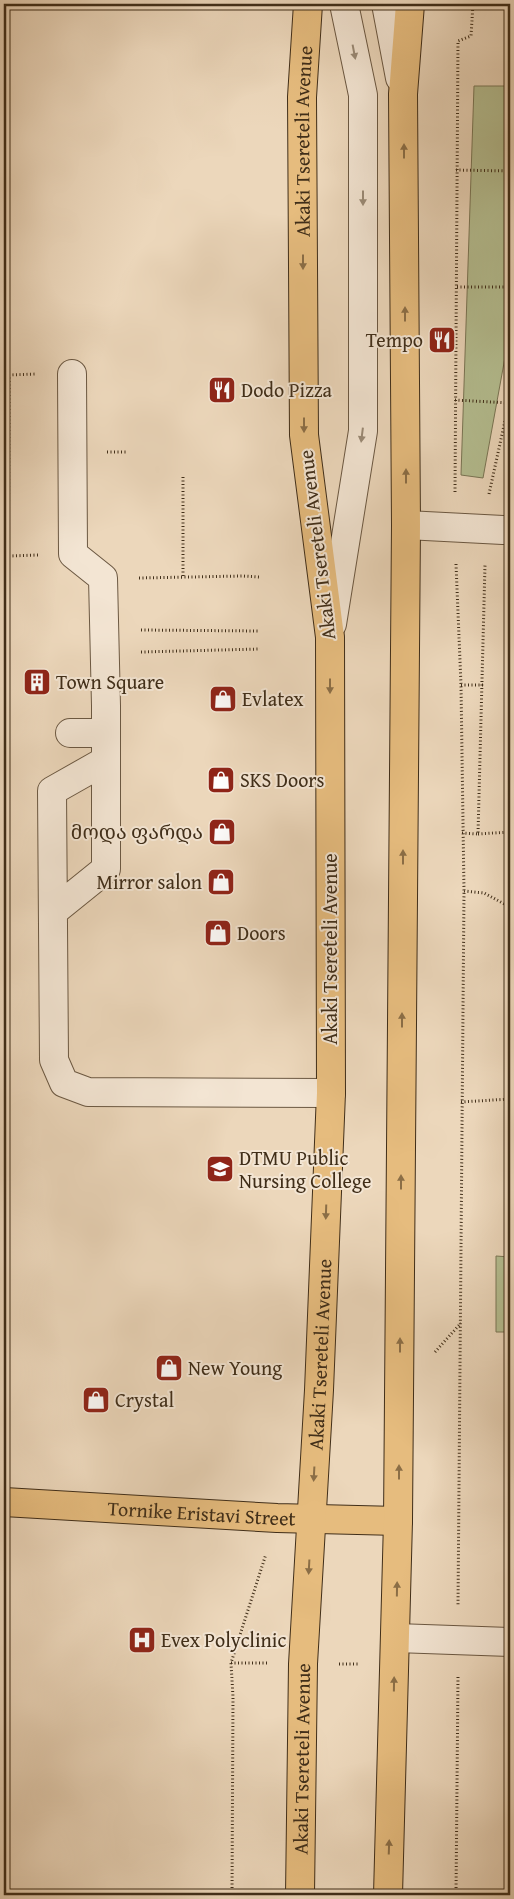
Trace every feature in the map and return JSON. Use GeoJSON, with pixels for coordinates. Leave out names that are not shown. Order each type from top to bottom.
{"type":"FeatureCollection","features":[{"type":"Feature","properties":{"kind":"main road","name":"Akaki Tsereteli Avenue"},"geometry":{"type":"LineString","coordinates":[[300,1895],[304,1664],[319,1390],[331,1093],[330,637],[304,435],[302,97],[308,4]]}},
{"type":"Feature","properties":{"kind":"main road"},"geometry":{"type":"LineString","coordinates":[[388,1895],[398,1520],[406,525],[404,94],[410,4]]}},
{"type":"Feature","properties":{"kind":"main road","name":"Tornike Eristavi Street"},"geometry":{"type":"LineString","coordinates":[[4,1502],[277,1518],[398,1520]]}},
{"type":"Feature","properties":{"kind":"street"},"geometry":{"type":"LineString","coordinates":[[330,637],[363,431],[362,95],[344,4]]}},
{"type":"Feature","properties":{"kind":"street"},"geometry":{"type":"LineString","coordinates":[[386,4],[404,94]]}},
{"type":"Feature","properties":{"kind":"street"},"geometry":{"type":"LineString","coordinates":[[54,911],[106,868],[103,578],[73,554],[72,374]]}},
{"type":"Feature","properties":{"kind":"street"},"geometry":{"type":"LineString","coordinates":[[406,525],[503,530]]}},
{"type":"Feature","properties":{"kind":"street"},"geometry":{"type":"LineString","coordinates":[[70,733],[106,733]]}},
{"type":"Feature","properties":{"kind":"street"},"geometry":{"type":"LineString","coordinates":[[105,761],[52,791],[54,1060],[64,1083],[88,1092],[331,1093]]}},
{"type":"Feature","properties":{"kind":"street"},"geometry":{"type":"LineString","coordinates":[[395,1651],[458,1641],[510,1642]]}},
{"type":"Feature","properties":{"kind":"path"},"geometry":{"type":"LineString","coordinates":[[456,1895],[464,891],[454,400],[457,287],[456,170],[458,41],[471,36],[473,4]]}},
{"type":"Feature","properties":{"kind":"path"},"geometry":{"type":"LineString","coordinates":[[456,170],[510,171]]}},
{"type":"Feature","properties":{"kind":"path"},"geometry":{"type":"LineString","coordinates":[[457,287],[510,287]]}},
{"type":"Feature","properties":{"kind":"path"},"geometry":{"type":"LineString","coordinates":[[8,648],[10,375]]}},
{"type":"Feature","properties":{"kind":"path"},"geometry":{"type":"LineString","coordinates":[[454,400],[510,401],[488,497]]}},
{"type":"Feature","properties":{"kind":"path"},"geometry":{"type":"LineString","coordinates":[[183,477],[183,577]]}},
{"type":"Feature","properties":{"kind":"path"},"geometry":{"type":"LineString","coordinates":[[478,834],[485,562]]}},
{"type":"Feature","properties":{"kind":"path"},"geometry":{"type":"LineString","coordinates":[[103,578],[260,577]]}},
{"type":"Feature","properties":{"kind":"path"},"geometry":{"type":"LineString","coordinates":[[105,629],[260,631]]}},
{"type":"Feature","properties":{"kind":"path"},"geometry":{"type":"LineString","coordinates":[[140,661],[140,652],[260,649]]}},
{"type":"Feature","properties":{"kind":"path"},"geometry":{"type":"LineString","coordinates":[[461,686],[482,685]]}},
{"type":"Feature","properties":{"kind":"path"},"geometry":{"type":"LineString","coordinates":[[462,833],[510,832]]}},
{"type":"Feature","properties":{"kind":"path"},"geometry":{"type":"LineString","coordinates":[[464,891],[484,893],[510,906]]}},
{"type":"Feature","properties":{"kind":"path"},"geometry":{"type":"LineString","coordinates":[[461,1102],[510,1099]]}},
{"type":"Feature","properties":{"kind":"path"},"geometry":{"type":"LineString","coordinates":[[232,1895],[233,1697],[231,1663],[304,1664],[395,1651]]}},
{"type":"Feature","properties":{"kind":"green space"},"geometry":{"type":"Polygon","coordinates":[[[474,86],[510,86],[510,330],[483,478],[461,475],[474,86]]]}},
{"type":"Feature","properties":{"kind":"green space"},"geometry":{"type":"Polygon","coordinates":[[[496,1256],[510,1257],[510,1332],[496,1332],[496,1256]]]}},
{"type":"Feature","properties":{"kind":"place","name":"Tempo"},"geometry":{"type":"Point","coordinates":[442,340]}},
{"type":"Feature","properties":{"kind":"place","name":"Dodo Pizza"},"geometry":{"type":"Point","coordinates":[222,390]}},
{"type":"Feature","properties":{"kind":"place","name":"Town Square"},"geometry":{"type":"Point","coordinates":[37,682]}},
{"type":"Feature","properties":{"kind":"place","name":"Evlatex"},"geometry":{"type":"Point","coordinates":[223,699]}},
{"type":"Feature","properties":{"kind":"place","name":"SKS Doors"},"geometry":{"type":"Point","coordinates":[221,780]}},
{"type":"Feature","properties":{"kind":"place","name":"მოდა ფარდა"},"geometry":{"type":"Point","coordinates":[222,832]}},
{"type":"Feature","properties":{"kind":"place","name":"Mirror salon"},"geometry":{"type":"Point","coordinates":[221,882]}},
{"type":"Feature","properties":{"kind":"place","name":"Doors"},"geometry":{"type":"Point","coordinates":[218,933]}},
{"type":"Feature","properties":{"kind":"place","name":"DTMU Public Nursing College"},"geometry":{"type":"Point","coordinates":[220,1169]}},
{"type":"Feature","properties":{"kind":"place","name":"New Young"},"geometry":{"type":"Point","coordinates":[169,1368]}},
{"type":"Feature","properties":{"kind":"place","name":"Crystal"},"geometry":{"type":"Point","coordinates":[96,1400]}},
{"type":"Feature","properties":{"kind":"place","name":"Evex Polyclinic"},"geometry":{"type":"Point","coordinates":[142,1640]}}]}
